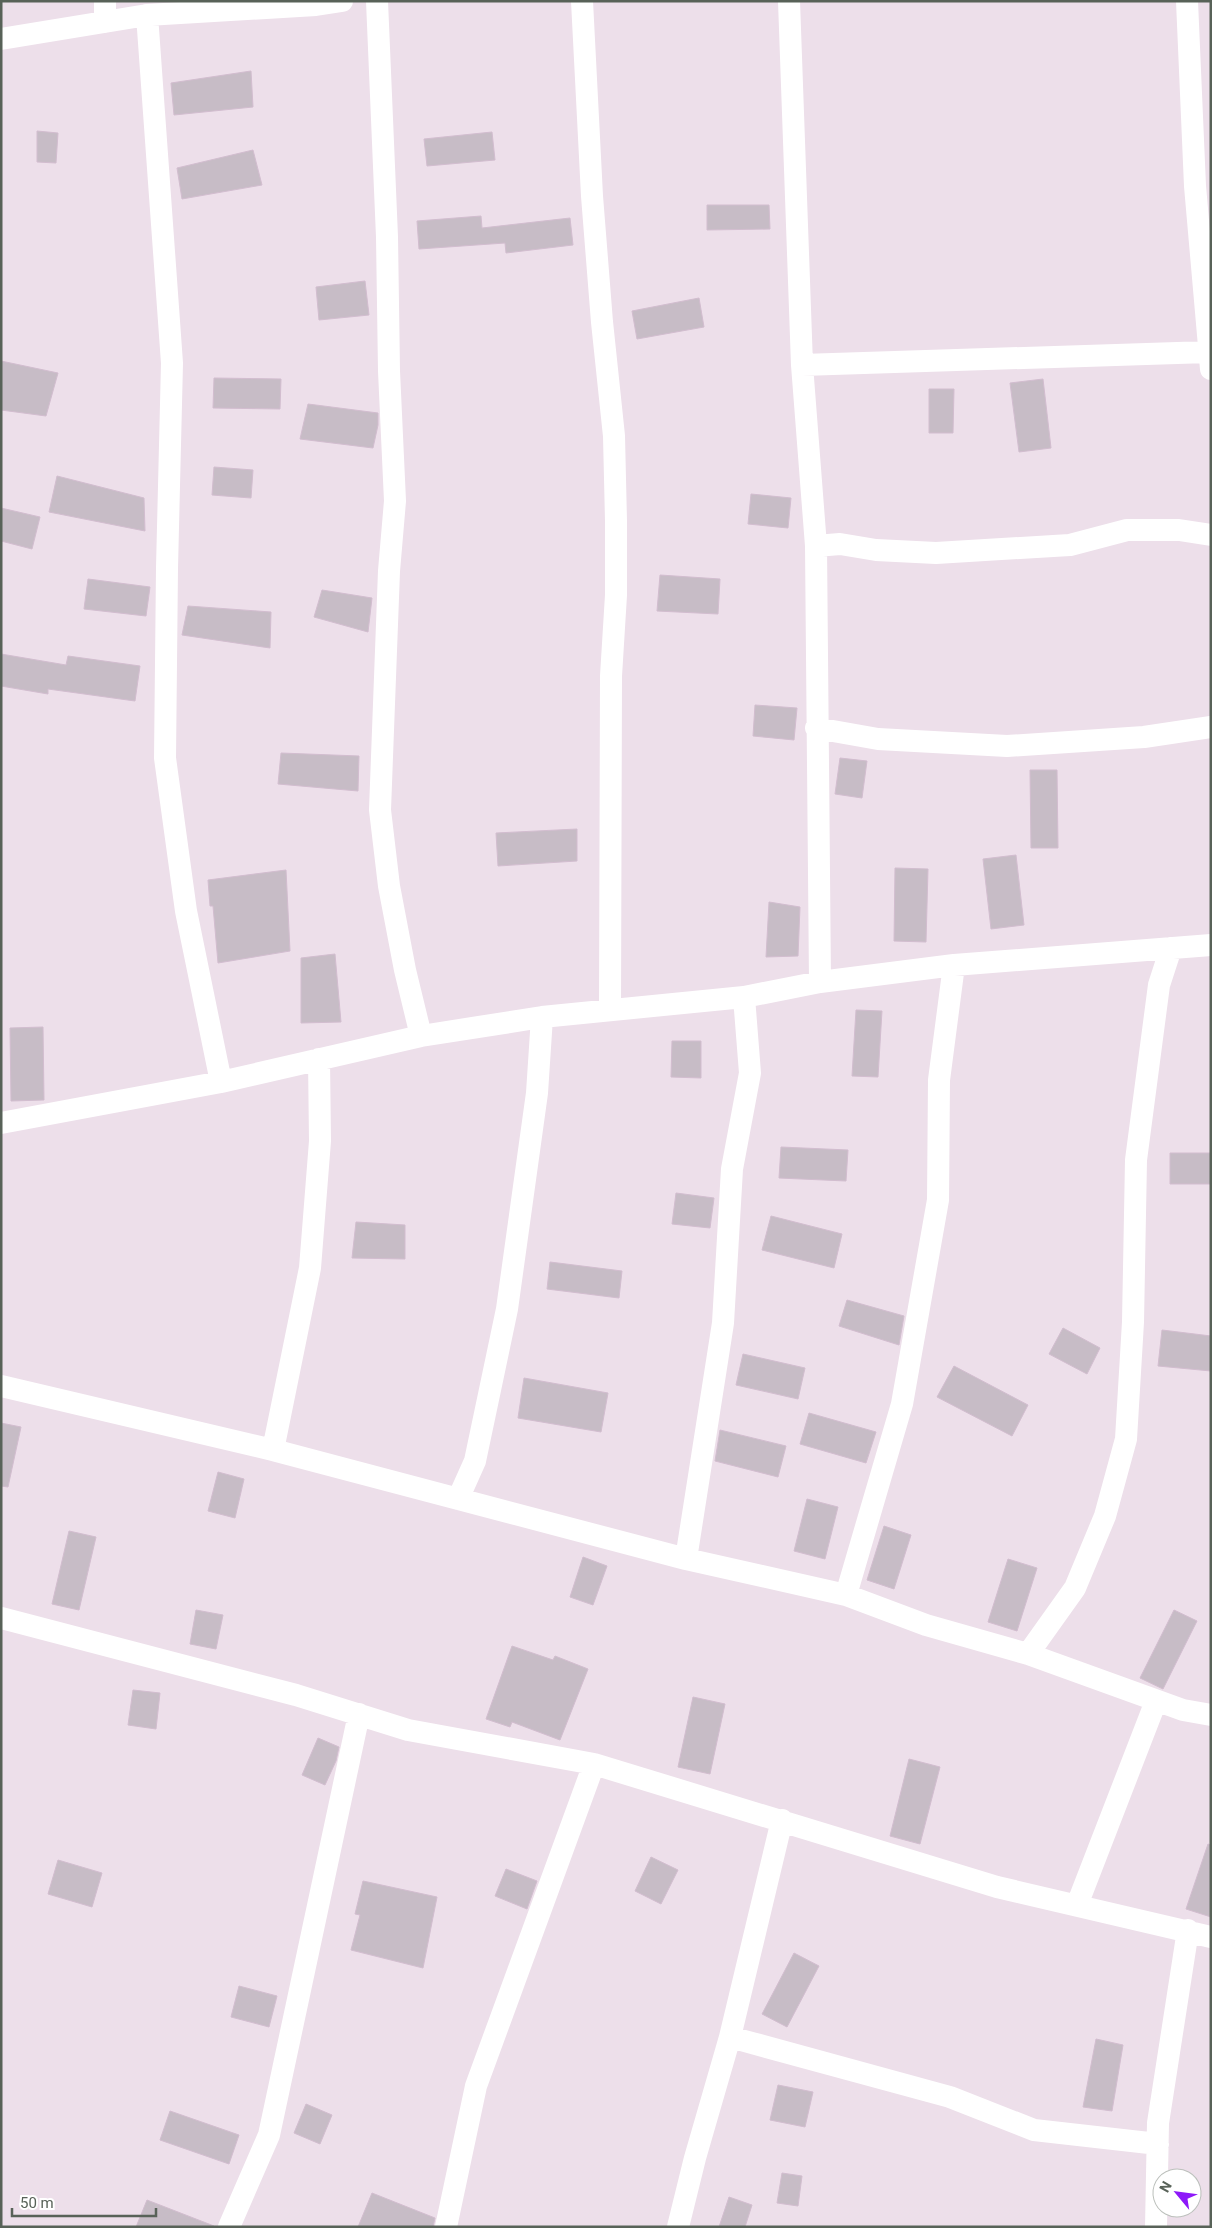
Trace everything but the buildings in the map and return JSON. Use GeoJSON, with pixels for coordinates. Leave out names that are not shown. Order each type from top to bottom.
{"type":"FeatureCollection","features":[{"type":"Feature","properties":{"kind":"street"},"geometry":{"type":"LineString","coordinates":[[1,39],[105,11],[147,15],[342,1]]}},
{"type":"Feature","properties":{"kind":"street"},"geometry":{"type":"LineString","coordinates":[[377,1],[387,237],[389,371],[394,500],[389,571],[380,810],[394,914],[421,1036]]}},
{"type":"Feature","properties":{"kind":"street"},"geometry":{"type":"LineString","coordinates":[[582,1],[592,196],[602,322],[614,436],[616,595],[611,676],[610,1009]]}},
{"type":"Feature","properties":{"kind":"street"},"geometry":{"type":"LineString","coordinates":[[789,1],[802,364],[816,546],[816,728],[820,982]]}},
{"type":"Feature","properties":{"kind":"street"},"geometry":{"type":"LineString","coordinates":[[802,364],[1209,360],[1195,186],[1187,1]]}},
{"type":"Feature","properties":{"kind":"street"},"geometry":{"type":"LineString","coordinates":[[147,15],[172,363],[165,758],[186,911],[220,1082]]}},
{"type":"Feature","properties":{"kind":"street"},"geometry":{"type":"LineString","coordinates":[[816,546],[840,544],[876,550],[936,553],[1070,545],[1127,530],[1179,530],[1211,535]]}},
{"type":"Feature","properties":{"kind":"street"},"geometry":{"type":"LineString","coordinates":[[816,728],[878,739],[1007,746],[1144,736],[1211,727]]}},
{"type":"Feature","properties":{"kind":"street"},"geometry":{"type":"LineString","coordinates":[[1,1123],[220,1082],[421,1036],[542,1017],[610,1009],[744,998],[820,982],[954,965],[1211,945]]}},
{"type":"Feature","properties":{"kind":"street"},"geometry":{"type":"LineString","coordinates":[[1028,1654],[1075,1588],[1105,1516],[1126,1439],[1133,1322],[1136,1160],[1159,985],[1171,948]]}},
{"type":"Feature","properties":{"kind":"street"},"geometry":{"type":"LineString","coordinates":[[846,1595],[902,1404],[937,1210],[939,1080],[954,965]]}},
{"type":"Feature","properties":{"kind":"street"},"geometry":{"type":"LineString","coordinates":[[686,1559],[723,1324],[732,1169],[750,1073],[744,998]]}},
{"type":"Feature","properties":{"kind":"street"},"geometry":{"type":"LineString","coordinates":[[458,1499],[475,1461],[506,1309],[537,1093],[542,1017]]}},
{"type":"Feature","properties":{"kind":"street"},"geometry":{"type":"LineString","coordinates":[[273,1450],[310,1268],[320,1141],[318,1059]]}},
{"type":"Feature","properties":{"kind":"street"},"geometry":{"type":"LineString","coordinates":[[1,1386],[273,1450],[686,1559],[846,1595],[926,1625],[1028,1654],[1156,1701],[1183,1710],[1211,1716]]}},
{"type":"Feature","properties":{"kind":"street"},"geometry":{"type":"LineString","coordinates":[[1,1618],[296,1695],[408,1730],[594,1764],[997,1887],[1188,1930],[1211,1937]]}},
{"type":"Feature","properties":{"kind":"street"},"geometry":{"type":"LineString","coordinates":[[1077,1905],[1156,1701]]}},
{"type":"Feature","properties":{"kind":"street"},"geometry":{"type":"LineString","coordinates":[[229,2227],[269,2135],[359,1714]]}},
{"type":"Feature","properties":{"kind":"street"},"geometry":{"type":"LineString","coordinates":[[446,2227],[476,2086],[594,1764]]}},
{"type":"Feature","properties":{"kind":"street"},"geometry":{"type":"LineString","coordinates":[[678,2227],[695,2158],[730,2037],[782,1820]]}},
{"type":"Feature","properties":{"kind":"street"},"geometry":{"type":"LineString","coordinates":[[1156,2227],[1158,2123],[1188,1930]]}},
{"type":"Feature","properties":{"kind":"street"},"geometry":{"type":"LineString","coordinates":[[730,2037],[950,2097],[1034,2130],[1158,2144]]}}]}
